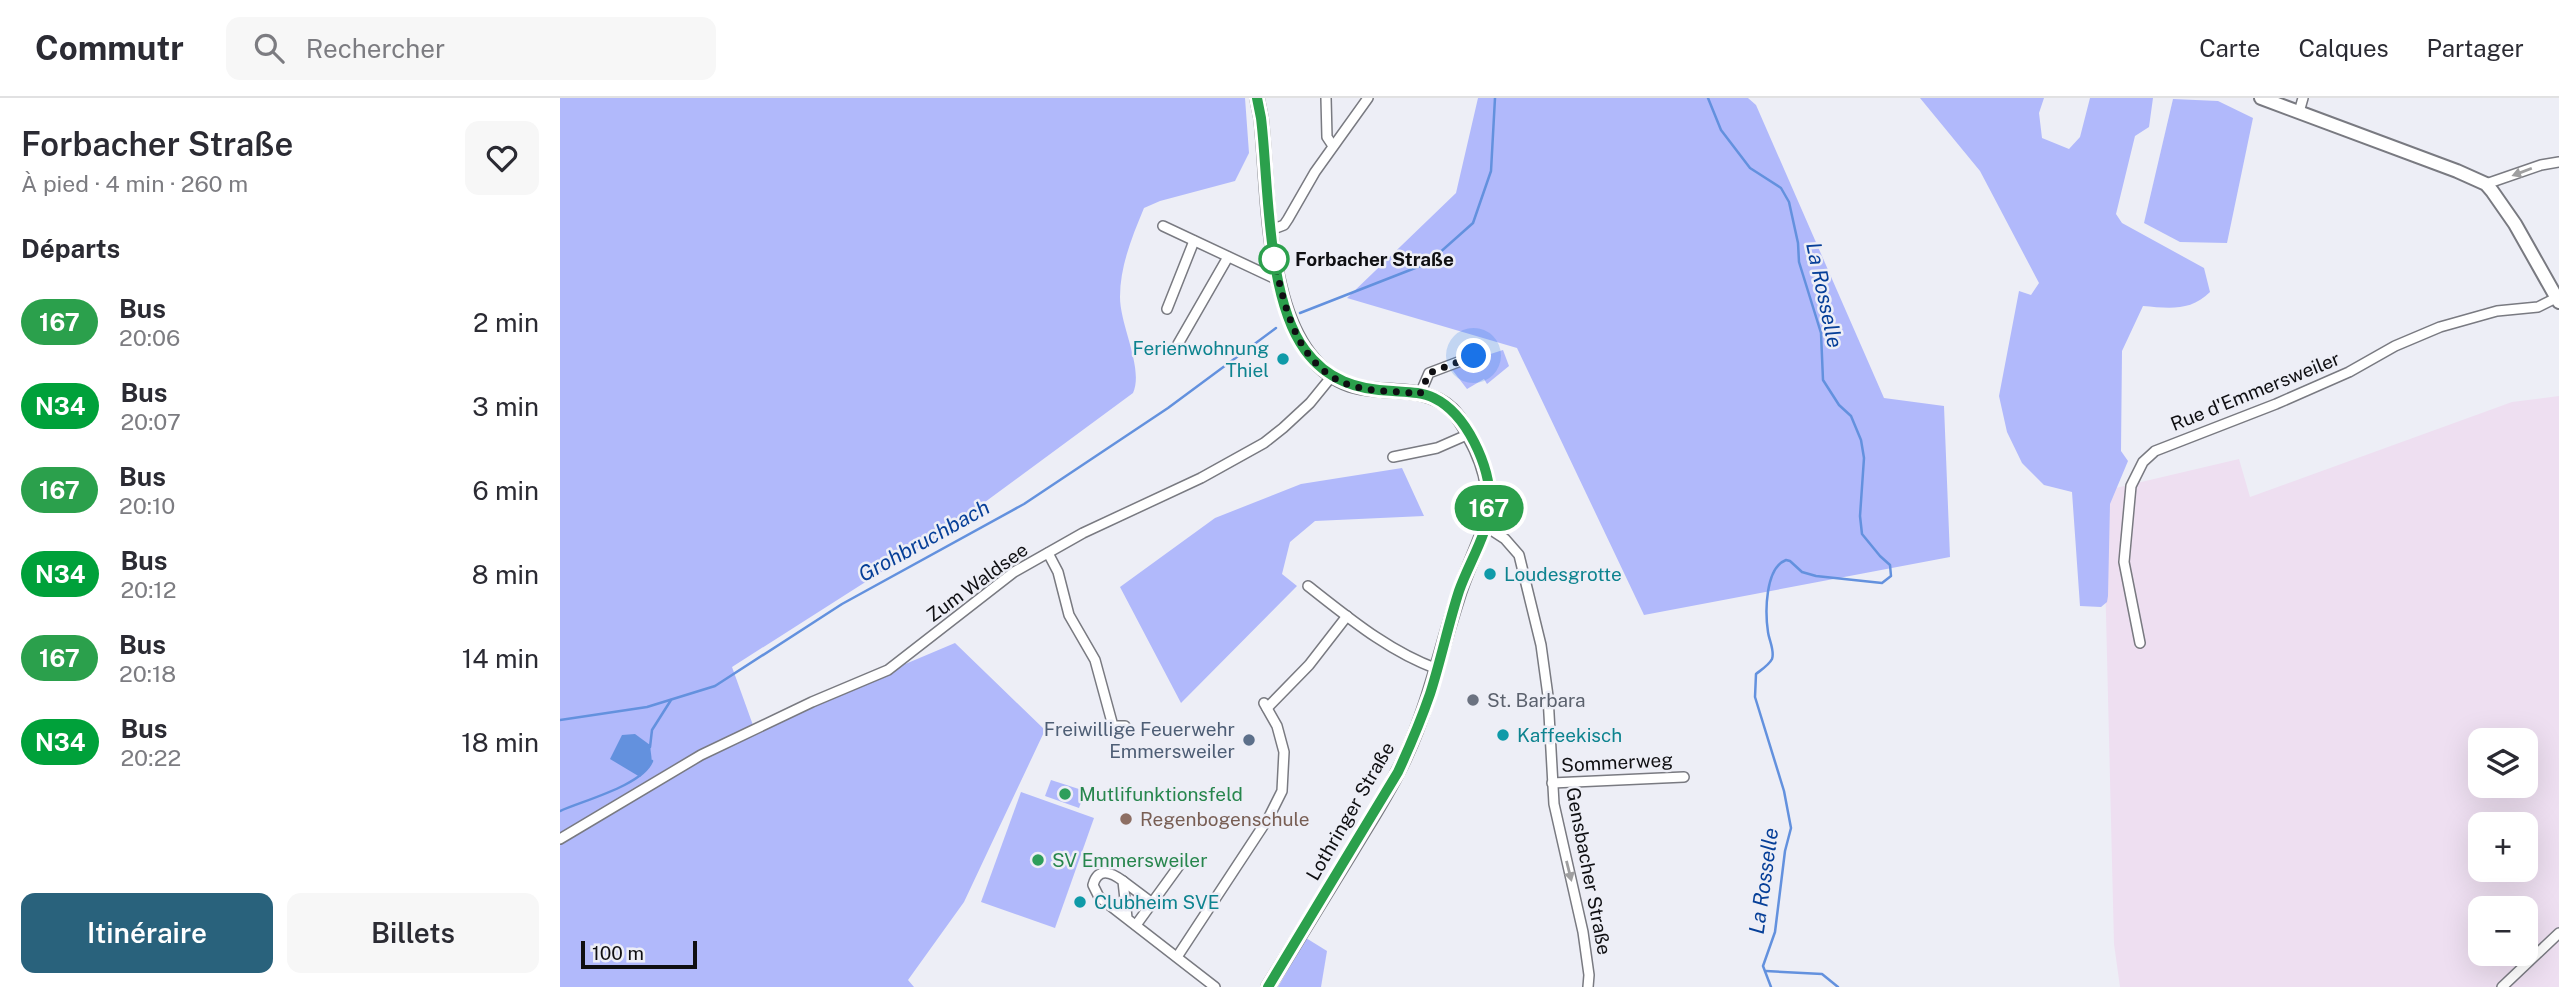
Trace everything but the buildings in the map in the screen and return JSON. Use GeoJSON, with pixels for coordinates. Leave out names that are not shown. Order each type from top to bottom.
{"type":"FeatureCollection","features":[{"type":"Feature","properties":{"kind":"main road"},"geometry":{"type":"LineString","coordinates":[[1257,98],[1278,280],[1290,319],[1304,348],[1320,367],[1341,381],[1364,388],[1420,394],[1442,402],[1451,410],[1469,434],[1483,465],[1489,489],[1489,513],[1485,526]]}},
{"type":"Feature","properties":{"kind":"main road"},"geometry":{"type":"LineString","coordinates":[[2261,98],[2486,184],[2515,224],[2558,300]]}},
{"type":"Feature","properties":{"kind":"main road","name":"Lothringer Straße"},"geometry":{"type":"LineString","coordinates":[[1268,987],[1398,772],[1422,716],[1459,591],[1485,526]]}},
{"type":"Feature","properties":{"kind":"street"},"geometry":{"type":"LineString","coordinates":[[1326,98],[1327,137],[1333,146]]}},
{"type":"Feature","properties":{"kind":"street"},"geometry":{"type":"LineString","coordinates":[[1271,230],[1284,225],[1301,194],[1368,98]]}},
{"type":"Feature","properties":{"kind":"street"},"geometry":{"type":"LineString","coordinates":[[2299,112],[2303,98]]}},
{"type":"Feature","properties":{"kind":"street"},"geometry":{"type":"LineString","coordinates":[[2486,184],[2541,165],[2559,162]]}},
{"type":"Feature","properties":{"kind":"street"},"geometry":{"type":"LineString","coordinates":[[1163,226],[1278,280]]}},
{"type":"Feature","properties":{"kind":"street"},"geometry":{"type":"LineString","coordinates":[[1167,309],[1194,241]]}},
{"type":"Feature","properties":{"kind":"street"},"geometry":{"type":"LineString","coordinates":[[1178,344],[1228,257]]}},
{"type":"Feature","properties":{"kind":"street","name":"Rue d'Emmersweiler"},"geometry":{"type":"LineString","coordinates":[[2140,643],[2124,562],[2131,486],[2146,458],[2155,451],[2276,404],[2349,372],[2395,346],[2440,327],[2497,311],[2538,307],[2558,300]]}},
{"type":"Feature","properties":{"kind":"street"},"geometry":{"type":"LineString","coordinates":[[1420,394],[1429,373],[1474,356]]}},
{"type":"Feature","properties":{"kind":"street","name":"Zum Waldsee"},"geometry":{"type":"LineString","coordinates":[[560,839],[701,755],[812,702],[888,670],[1014,572],[1247,453],[1283,428],[1310,403],[1332,376]]}},
{"type":"Feature","properties":{"kind":"street"},"geometry":{"type":"LineString","coordinates":[[1393,457],[1437,448],[1469,434]]}},
{"type":"Feature","properties":{"kind":"street","name":"Gensbacher Straße"},"geometry":{"type":"LineString","coordinates":[[1485,526],[1505,538],[1519,555],[1546,671],[1554,804],[1583,932],[1588,987]]}},
{"type":"Feature","properties":{"kind":"street"},"geometry":{"type":"LineString","coordinates":[[1048,553],[1058,572],[1069,615],[1095,660],[1113,726],[1125,726]]}},
{"type":"Feature","properties":{"kind":"street"},"geometry":{"type":"LineString","coordinates":[[1308,586],[1377,639],[1406,656],[1437,669]]}},
{"type":"Feature","properties":{"kind":"street"},"geometry":{"type":"LineString","coordinates":[[1177,957],[1269,817],[1282,791],[1284,752],[1277,726],[1266,706],[1309,666],[1347,616]]}},
{"type":"Feature","properties":{"kind":"street","name":"Sommerweg"},"geometry":{"type":"LineString","coordinates":[[1552,783],[1684,777]]}},
{"type":"Feature","properties":{"kind":"street"},"geometry":{"type":"LineString","coordinates":[[1136,925],[1181,863]]}},
{"type":"Feature","properties":{"kind":"street"},"geometry":{"type":"LineString","coordinates":[[1151,902],[1107,872],[1095,878],[1093,885],[1099,897],[1215,987]]}},
{"type":"Feature","properties":{"kind":"street"},"geometry":{"type":"LineString","coordinates":[[1123,881],[1127,918]]}},
{"type":"Feature","properties":{"kind":"street"},"geometry":{"type":"LineString","coordinates":[[2502,987],[2559,933]]}},
{"type":"Feature","properties":{"kind":"shaded area"},"geometry":{"type":"Polygon","coordinates":[[[560,98],[1245,98],[1249,153],[1235,181],[1160,201],[1144,208],[1135,230],[1124,263],[1120,297],[1136,372],[1133,393],[947,530],[732,667],[754,728],[955,643],[1045,730],[964,902],[908,980],[914,987],[560,987],[560,98]]]}},
{"type":"Feature","properties":{"kind":"shaded area"},"geometry":{"type":"Polygon","coordinates":[[[1478,98],[1748,98],[1756,105],[1884,398],[1944,406],[1950,557],[1644,615],[1517,348],[1347,298],[1456,193],[1478,98]]]}},
{"type":"Feature","properties":{"kind":"shaded area"},"geometry":{"type":"Polygon","coordinates":[[[1920,98],[2044,98],[2039,113],[2042,138],[2069,149],[2080,137],[2090,98],[2153,98],[2149,127],[2135,136],[2116,214],[2122,223],[2204,268],[2210,292],[2187,306],[2143,306],[2122,351],[2121,451],[2128,461],[2110,504],[2108,596],[2107,602],[2101,607],[2080,606],[2072,492],[2044,485],[2022,463],[2007,432],[1999,396],[2019,291],[2031,295],[2039,283],[1980,171],[1920,98]]]}},
{"type":"Feature","properties":{"kind":"shaded area"},"geometry":{"type":"Polygon","coordinates":[[[2173,99],[2218,101],[2253,118],[2227,243],[2180,242],[2144,223],[2173,99]]]}},
{"type":"Feature","properties":{"kind":"shaded area"},"geometry":{"type":"Polygon","coordinates":[[[1503,350],[1509,366],[1487,384],[1484,379],[1467,389],[1450,367],[1503,350]]]}},
{"type":"Feature","properties":{"kind":"shaded area"},"geometry":{"type":"Polygon","coordinates":[[[2559,396],[2559,987],[2120,987],[2114,944],[2103,491],[2239,459],[2250,497],[2512,402],[2559,396]]]}},
{"type":"Feature","properties":{"kind":"shaded area"},"geometry":{"type":"Polygon","coordinates":[[[1402,468],[1424,516],[1315,521],[1290,542],[1282,574],[1297,586],[1181,703],[1120,587],[1215,518],[1301,484],[1402,468]]]}},
{"type":"Feature","properties":{"kind":"shaded area"},"geometry":{"type":"Polygon","coordinates":[[[635,734],[650,745],[652,762],[640,777],[610,759],[622,735],[635,734]]]}},
{"type":"Feature","properties":{"kind":"shaded area","name":"Mutlifunktionsfeld"},"geometry":{"type":"Polygon","coordinates":[[[1051,780],[1085,791],[1079,808],[1045,796],[1051,780]]]}},
{"type":"Feature","properties":{"kind":"shaded area","name":"SV Emmersweiler"},"geometry":{"type":"Polygon","coordinates":[[[1021,792],[1094,818],[1055,928],[981,902],[1021,792]]]}},
{"type":"Feature","properties":{"kind":"shaded area"},"geometry":{"type":"Polygon","coordinates":[[[1306,938],[1327,951],[1321,987],[1278,987],[1306,938]]]}},
{"type":"Feature","properties":{"kind":"waterway","name":"Grohbruchbach"},"geometry":{"type":"LineString","coordinates":[[1300,313],[1428,263],[1473,223],[1491,171],[1495,98]]}},
{"type":"Feature","properties":{"kind":"waterway","name":"La Rosselle"},"geometry":{"type":"LineString","coordinates":[[1708,98],[1721,130],[1750,168],[1781,188],[1789,202],[1798,243],[1799,262],[1821,333],[1823,380],[1839,405],[1851,416],[1861,440],[1864,458],[1860,516],[1862,534],[1890,565],[1891,576],[1882,583],[1816,576],[1802,572],[1786,560],[1779,565],[1770,581],[1767,613],[1773,656],[1756,674],[1755,697],[1784,791],[1791,828],[1785,851],[1775,932],[1763,966],[1771,987]]}},
{"type":"Feature","properties":{"kind":"waterway","name":"Grohbruchbach"},"geometry":{"type":"LineString","coordinates":[[560,720],[647,707],[715,686],[842,604],[1024,504],[1168,408],[1276,328]]}},
{"type":"Feature","properties":{"kind":"waterway"},"geometry":{"type":"LineString","coordinates":[[650,747],[652,730],[671,700]]}},
{"type":"Feature","properties":{"kind":"waterway"},"geometry":{"type":"LineString","coordinates":[[560,811],[626,784],[646,770],[652,761]]}},
{"type":"Feature","properties":{"kind":"waterway"},"geometry":{"type":"LineString","coordinates":[[1766,971],[1822,974],[1838,987]]}},
{"type":"Feature","properties":{"kind":"bus line","name":"167"},"geometry":{"type":"LineString","coordinates":[[1257,98],[1278,280],[1297,337],[1320,367],[1341,381],[1364,388],[1431,396],[1442,402],[1469,434],[1483,465],[1490,502],[1485,526],[1459,591],[1430,693],[1407,753],[1268,987]]}},
{"type":"Feature","properties":{"kind":"place","name":"Forbacher Straße"},"geometry":{"type":"Point","coordinates":[1274,259]}},
{"type":"Feature","properties":{"kind":"place","name":"Ferienwohnung Thiel"},"geometry":{"type":"Point","coordinates":[1283,359]}},
{"type":"Feature","properties":{"kind":"place","name":"Loudesgrotte"},"geometry":{"type":"Point","coordinates":[1490,574]}},
{"type":"Feature","properties":{"kind":"place","name":"St. Barbara"},"geometry":{"type":"Point","coordinates":[1473,700]}},
{"type":"Feature","properties":{"kind":"place","name":"Kaffeekisch"},"geometry":{"type":"Point","coordinates":[1503,735]}},
{"type":"Feature","properties":{"kind":"place","name":"Freiwillige Feuerwehr Emmersweiler"},"geometry":{"type":"Point","coordinates":[1249,740]}},
{"type":"Feature","properties":{"kind":"place","name":"Mutlifunktionsfeld"},"geometry":{"type":"Point","coordinates":[1065,794]}},
{"type":"Feature","properties":{"kind":"place","name":"Regenbogenschule"},"geometry":{"type":"Point","coordinates":[1126,819]}},
{"type":"Feature","properties":{"kind":"place","name":"SV Emmersweiler"},"geometry":{"type":"Point","coordinates":[1038,860]}},
{"type":"Feature","properties":{"kind":"place","name":"Clubheim SVE"},"geometry":{"type":"Point","coordinates":[1080,902]}},
{"type":"Feature","properties":{"kind":"route"},"geometry":{"type":"LineString","coordinates":[[1274,259],[1282,298],[1297,337],[1320,367],[1341,381],[1364,388],[1420,394],[1429,373],[1452,362],[1474,356]]}}]}
